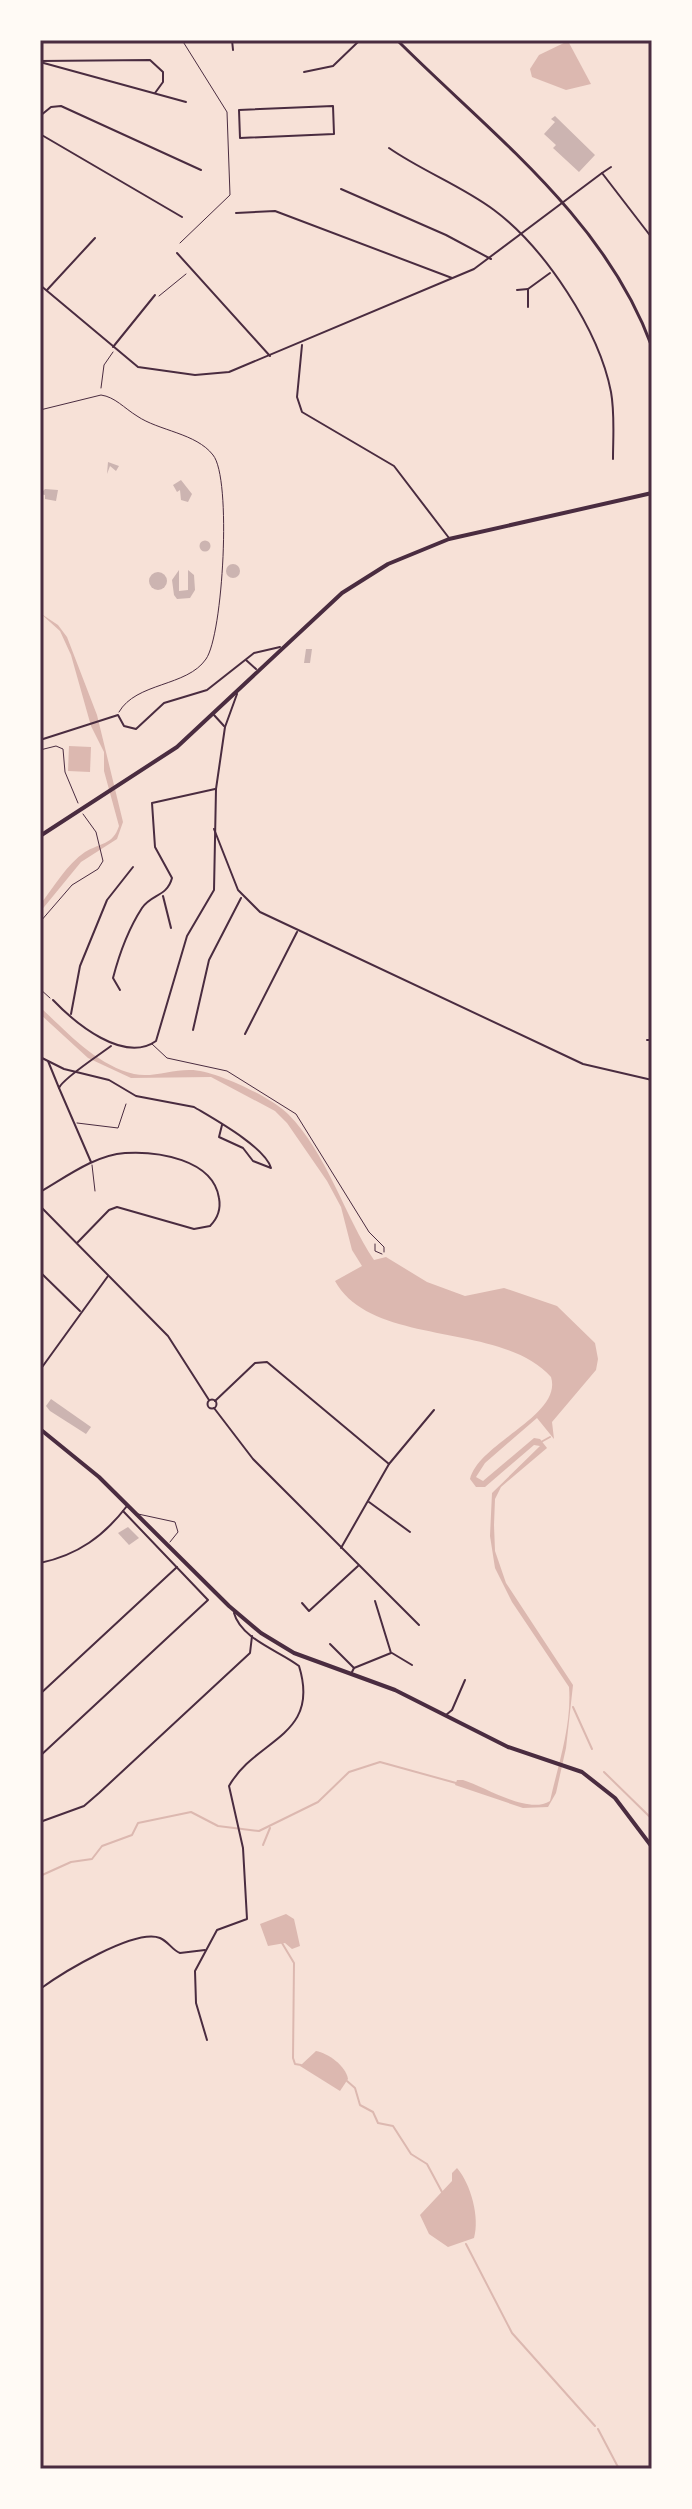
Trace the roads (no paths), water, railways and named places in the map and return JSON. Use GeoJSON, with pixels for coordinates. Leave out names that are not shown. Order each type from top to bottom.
{"type":"FeatureCollection","features":[{"type":"Feature","properties":{"kind":"main road"},"geometry":{"type":"LineString","coordinates":[[40,836],[140,772],[214,715],[350,587],[388,564],[449,539],[652,493]]}},
{"type":"Feature","properties":{"kind":"main road"},"geometry":{"type":"LineString","coordinates":[[40,1429],[128,1504],[233,1610],[278,1644],[395,1690],[508,1747],[567,1767],[604,1787],[652,1847]]}},
{"type":"Feature","properties":{"kind":"street"},"geometry":{"type":"LineString","coordinates":[[232,40],[233,50]]}},
{"type":"Feature","properties":{"kind":"street"},"geometry":{"type":"LineString","coordinates":[[304,72],[333,66],[360,40]]}},
{"type":"Feature","properties":{"kind":"street"},"geometry":{"type":"LineString","coordinates":[[397,40],[563,203],[612,263],[652,347]]}},
{"type":"Feature","properties":{"kind":"street"},"geometry":{"type":"LineString","coordinates":[[40,61],[150,60],[163,72],[163,82],[155,93]]}},
{"type":"Feature","properties":{"kind":"street"},"geometry":{"type":"LineString","coordinates":[[40,61],[186,102]]}},
{"type":"Feature","properties":{"kind":"street"},"geometry":{"type":"LineString","coordinates":[[40,116],[51,107],[61,106],[201,170]]}},
{"type":"Feature","properties":{"kind":"street"},"geometry":{"type":"LineString","coordinates":[[333,106],[334,134],[240,138],[239,110],[333,106]]}},
{"type":"Feature","properties":{"kind":"street"},"geometry":{"type":"LineString","coordinates":[[40,134],[182,217]]}},
{"type":"Feature","properties":{"kind":"street"},"geometry":{"type":"LineString","coordinates":[[389,148],[491,208],[524,234],[587,326],[605,369],[612,402],[613,459]]}},
{"type":"Feature","properties":{"kind":"street"},"geometry":{"type":"LineString","coordinates":[[40,285],[114,349],[148,370],[195,375],[229,372],[302,345],[453,279],[491,259],[611,167]]}},
{"type":"Feature","properties":{"kind":"street"},"geometry":{"type":"LineString","coordinates":[[602,173],[652,238]]}},
{"type":"Feature","properties":{"kind":"street"},"geometry":{"type":"LineString","coordinates":[[341,189],[446,235],[491,259]]}},
{"type":"Feature","properties":{"kind":"street"},"geometry":{"type":"LineString","coordinates":[[236,213],[275,211],[453,279]]}},
{"type":"Feature","properties":{"kind":"street"},"geometry":{"type":"LineString","coordinates":[[47,290],[95,238]]}},
{"type":"Feature","properties":{"kind":"street"},"geometry":{"type":"LineString","coordinates":[[177,253],[270,357]]}},
{"type":"Feature","properties":{"kind":"street"},"geometry":{"type":"LineString","coordinates":[[517,290],[528,289],[551,273]]}},
{"type":"Feature","properties":{"kind":"street"},"geometry":{"type":"LineString","coordinates":[[528,289],[528,307]]}},
{"type":"Feature","properties":{"kind":"street"},"geometry":{"type":"LineString","coordinates":[[114,349],[155,295]]}},
{"type":"Feature","properties":{"kind":"street"},"geometry":{"type":"LineString","coordinates":[[302,345],[297,397],[302,412],[394,466],[449,539]]}},
{"type":"Feature","properties":{"kind":"street"},"geometry":{"type":"LineString","coordinates":[[40,740],[118,715],[127,728],[141,727],[159,706],[207,690],[246,659],[267,649],[283,647]]}},
{"type":"Feature","properties":{"kind":"street"},"geometry":{"type":"LineString","coordinates":[[246,659],[258,672]]}},
{"type":"Feature","properties":{"kind":"street"},"geometry":{"type":"LineString","coordinates":[[53,1000],[112,1045],[152,1044],[160,1032],[187,936],[212,896],[216,789],[225,727],[237,694]]}},
{"type":"Feature","properties":{"kind":"street"},"geometry":{"type":"LineString","coordinates":[[214,715],[225,727]]}},
{"type":"Feature","properties":{"kind":"street"},"geometry":{"type":"LineString","coordinates":[[120,990],[113,978],[133,927],[148,901],[162,895],[172,878],[155,847],[152,803],[216,789]]}},
{"type":"Feature","properties":{"kind":"street"},"geometry":{"type":"LineString","coordinates":[[214,829],[242,897],[260,912],[583,1064],[652,1080]]}},
{"type":"Feature","properties":{"kind":"street"},"geometry":{"type":"LineString","coordinates":[[70,1015],[80,966],[107,900],[133,867]]}},
{"type":"Feature","properties":{"kind":"street"},"geometry":{"type":"LineString","coordinates":[[162,895],[171,928]]}},
{"type":"Feature","properties":{"kind":"street"},"geometry":{"type":"LineString","coordinates":[[193,1030],[209,960],[242,897]]}},
{"type":"Feature","properties":{"kind":"street"},"geometry":{"type":"LineString","coordinates":[[245,1034],[298,931]]}},
{"type":"Feature","properties":{"kind":"street"},"geometry":{"type":"LineString","coordinates":[[59,1088],[64,1078],[91,1064],[112,1045]]}},
{"type":"Feature","properties":{"kind":"street"},"geometry":{"type":"LineString","coordinates":[[40,1057],[77,1072],[109,1080],[136,1096],[187,1105],[222,1125],[253,1146],[271,1168],[253,1161],[243,1148],[219,1137],[222,1125]]}},
{"type":"Feature","properties":{"kind":"street"},"geometry":{"type":"LineString","coordinates":[[48,1061],[92,1163]]}},
{"type":"Feature","properties":{"kind":"street"},"geometry":{"type":"LineString","coordinates":[[40,1192],[92,1163],[124,1153],[165,1156],[190,1163],[213,1183],[220,1208],[213,1223],[199,1229],[117,1207],[109,1210],[77,1243]]}},
{"type":"Feature","properties":{"kind":"street"},"geometry":{"type":"LineString","coordinates":[[40,1206],[168,1336],[209,1400],[208,1406],[214,1408],[253,1459],[419,1625]]}},
{"type":"Feature","properties":{"kind":"street"},"geometry":{"type":"LineString","coordinates":[[40,1272],[81,1312]]}},
{"type":"Feature","properties":{"kind":"street"},"geometry":{"type":"LineString","coordinates":[[40,1370],[108,1275]]}},
{"type":"Feature","properties":{"kind":"street"},"geometry":{"type":"LineString","coordinates":[[214,1408],[215,1401],[255,1363],[270,1363],[389,1464]]}},
{"type":"Feature","properties":{"kind":"street"},"geometry":{"type":"LineString","coordinates":[[209,1400],[215,1401]]}},
{"type":"Feature","properties":{"kind":"street"},"geometry":{"type":"LineString","coordinates":[[341,1548],[389,1464],[434,1410]]}},
{"type":"Feature","properties":{"kind":"street"},"geometry":{"type":"LineString","coordinates":[[368,1501],[410,1532]]}},
{"type":"Feature","properties":{"kind":"street"},"geometry":{"type":"LineString","coordinates":[[40,1563],[72,1553],[106,1530],[128,1504]]}},
{"type":"Feature","properties":{"kind":"street"},"geometry":{"type":"LineString","coordinates":[[40,1756],[208,1600],[123,1511]]}},
{"type":"Feature","properties":{"kind":"street"},"geometry":{"type":"LineString","coordinates":[[302,1603],[309,1611],[358,1565]]}},
{"type":"Feature","properties":{"kind":"street"},"geometry":{"type":"LineString","coordinates":[[40,1694],[178,1567]]}},
{"type":"Feature","properties":{"kind":"street"},"geometry":{"type":"LineString","coordinates":[[375,1601],[391,1653],[412,1665]]}},
{"type":"Feature","properties":{"kind":"street"},"geometry":{"type":"LineString","coordinates":[[207,2040],[195,1999],[195,1971],[218,1928],[247,1919],[240,1831],[229,1786],[243,1769],[294,1724],[303,1702],[299,1666],[252,1635],[236,1620],[233,1610]]}},
{"type":"Feature","properties":{"kind":"street"},"geometry":{"type":"LineString","coordinates":[[40,1822],[84,1806],[99,1793],[250,1653],[252,1635]]}},
{"type":"Feature","properties":{"kind":"street"},"geometry":{"type":"LineString","coordinates":[[330,1644],[354,1668]]}},
{"type":"Feature","properties":{"kind":"street"},"geometry":{"type":"LineString","coordinates":[[351,1675],[354,1668],[391,1653]]}},
{"type":"Feature","properties":{"kind":"street"},"geometry":{"type":"LineString","coordinates":[[445,1716],[452,1710],[465,1680]]}},
{"type":"Feature","properties":{"kind":"street"},"geometry":{"type":"LineString","coordinates":[[40,1989],[96,1956],[151,1937],[160,1938],[180,1953],[205,1950]]}},
{"type":"Feature","properties":{"kind":"lane"},"geometry":{"type":"LineString","coordinates":[[40,410],[101,395],[110,396],[138,417],[200,444],[213,455],[221,479],[225,518],[222,573],[209,655],[197,668],[132,698],[118,715]]}},
{"type":"Feature","properties":{"kind":"lane"},"geometry":{"type":"LineString","coordinates":[[40,750],[56,746],[63,749],[65,772],[78,803]]}},
{"type":"Feature","properties":{"kind":"lane"},"geometry":{"type":"LineString","coordinates":[[152,1044],[167,1058],[227,1071],[296,1114],[384,1252],[375,1251],[375,1241]]}},
{"type":"Feature","properties":{"kind":"lane"},"geometry":{"type":"LineString","coordinates":[[74,1123],[118,1128],[126,1104]]}},
{"type":"Feature","properties":{"kind":"lane"},"geometry":{"type":"LineString","coordinates":[[92,1163],[95,1191]]}},
{"type":"Feature","properties":{"kind":"lane"},"geometry":{"type":"LineString","coordinates":[[138,1514],[177,1524],[178,1535],[169,1544]]}},
{"type":"Feature","properties":{"kind":"waterway"},"geometry":{"type":"LineString","coordinates":[[541,1442],[550,1437]]}},
{"type":"Feature","properties":{"kind":"waterway"},"geometry":{"type":"LineString","coordinates":[[573,1707],[592,1749]]}},
{"type":"Feature","properties":{"kind":"waterway"},"geometry":{"type":"LineString","coordinates":[[40,1876],[71,1862],[92,1859],[102,1846],[132,1835],[138,1823],[191,1812],[218,1826],[259,1831],[318,1802],[349,1772],[380,1762],[456,1783]]}},
{"type":"Feature","properties":{"kind":"waterway"},"geometry":{"type":"LineString","coordinates":[[604,1772],[652,1819]]}},
{"type":"Feature","properties":{"kind":"waterway"},"geometry":{"type":"LineString","coordinates":[[263,1845],[270,1828]]}},
{"type":"Feature","properties":{"kind":"waterway"},"geometry":{"type":"LineString","coordinates":[[282,1943],[294,1963],[293,2058],[295,2064],[301,2065]]}},
{"type":"Feature","properties":{"kind":"waterway"},"geometry":{"type":"LineString","coordinates":[[347,2081],[355,2088],[360,2105],[373,2112],[378,2123],[393,2126],[411,2154],[427,2164],[442,2192]]}},
{"type":"Feature","properties":{"kind":"waterway"},"geometry":{"type":"LineString","coordinates":[[466,2244],[512,2333],[595,2426]]}},
{"type":"Feature","properties":{"kind":"waterway"},"geometry":{"type":"LineString","coordinates":[[598,2429],[619,2469]]}}]}
